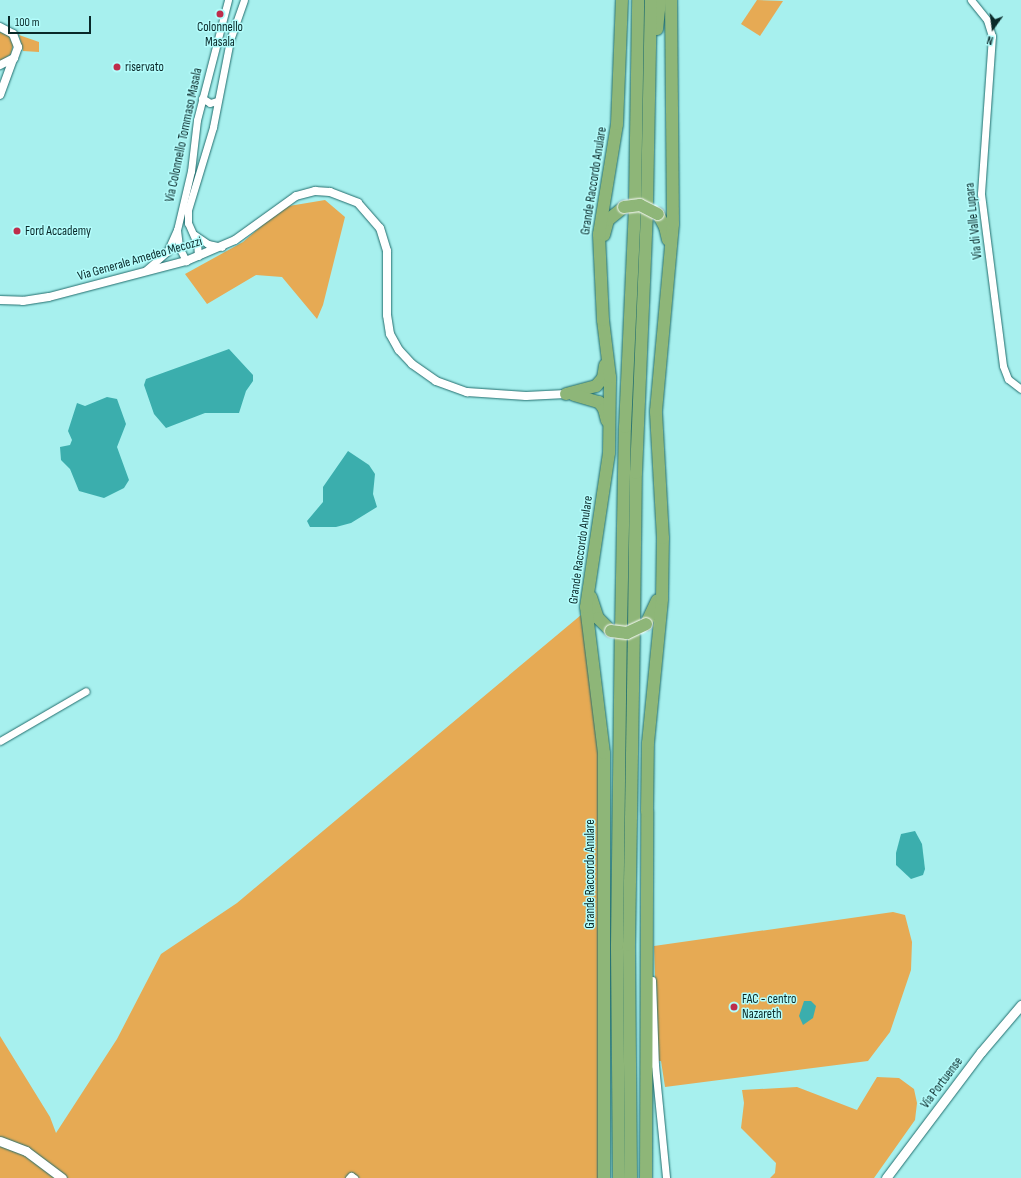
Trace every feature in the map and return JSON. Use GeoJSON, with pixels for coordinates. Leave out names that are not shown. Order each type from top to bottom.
{"type":"FeatureCollection","features":[{"type":"Feature","properties":{"kind":"highway","name":"Grande Raccordo Anulare"},"geometry":{"type":"LineString","coordinates":[[604,1178],[604,753],[587,622],[591,562],[609,453],[610,377],[603,320],[599,234],[617,124],[622,0]]}},
{"type":"Feature","properties":{"kind":"highway"},"geometry":{"type":"LineString","coordinates":[[633,0],[638,31]]}},
{"type":"Feature","properties":{"kind":"highway"},"geometry":{"type":"LineString","coordinates":[[631,1178],[629,945],[641,207],[638,0]]}},
{"type":"Feature","properties":{"kind":"highway"},"geometry":{"type":"LineString","coordinates":[[650,100],[651,0]]}},
{"type":"Feature","properties":{"kind":"highway"},"geometry":{"type":"LineString","coordinates":[[619,1178],[618,632],[625,427],[641,207],[660,0]]}},
{"type":"Feature","properties":{"kind":"highway"},"geometry":{"type":"LineString","coordinates":[[646,1178],[644,1025],[648,743],[661,606],[662,562],[656,411],[670,265],[674,168],[671,0]]}},
{"type":"Feature","properties":{"kind":"highway"},"geometry":{"type":"LineString","coordinates":[[641,207],[666,227],[670,265]]}},
{"type":"Feature","properties":{"kind":"highway"},"geometry":{"type":"LineString","coordinates":[[609,453],[614,408],[604,264],[604,234],[610,218],[641,207]]}},
{"type":"Feature","properties":{"kind":"highway"},"geometry":{"type":"LineString","coordinates":[[566,394],[593,388],[603,378],[605,363],[603,320]]}},
{"type":"Feature","properties":{"kind":"highway"},"geometry":{"type":"LineString","coordinates":[[566,394],[595,400],[603,407],[609,453]]}},
{"type":"Feature","properties":{"kind":"highway"},"geometry":{"type":"LineString","coordinates":[[591,562],[594,608],[601,623],[618,632],[627,633],[646,624],[656,607],[662,562]]}},
{"type":"Feature","properties":{"kind":"main road","name":"Via Portuense"},"geometry":{"type":"LineString","coordinates":[[886,1178],[981,1052],[1021,1005]]}},
{"type":"Feature","properties":{"kind":"main road"},"geometry":{"type":"LineString","coordinates":[[0,1141],[26,1151],[62,1178]]}},
{"type":"Feature","properties":{"kind":"street","name":"Via Colonnello Tommaso Masala"},"geometry":{"type":"LineString","coordinates":[[177,230],[191,171],[202,98],[228,0]]}},
{"type":"Feature","properties":{"kind":"street","name":"Via di Valle Lupara"},"geometry":{"type":"LineString","coordinates":[[971,0],[987,20],[992,36],[981,194],[1002,366],[1008,379],[1021,389]]}},
{"type":"Feature","properties":{"kind":"street","name":"Via Colonnello Tommaso Masala"},"geometry":{"type":"LineString","coordinates":[[198,256],[197,244],[188,223],[188,210],[213,127],[217,100],[230,40],[242,1]]}},
{"type":"Feature","properties":{"kind":"street"},"geometry":{"type":"LineString","coordinates":[[0,27],[11,31],[18,46],[0,95]]}},
{"type":"Feature","properties":{"kind":"street"},"geometry":{"type":"LineString","coordinates":[[0,65],[14,58]]}},
{"type":"Feature","properties":{"kind":"street"},"geometry":{"type":"LineString","coordinates":[[202,98],[210,103],[217,100]]}},
{"type":"Feature","properties":{"kind":"street","name":"Via Generale Amedeo Mecozzi"},"geometry":{"type":"LineString","coordinates":[[0,300],[23,301],[42,298],[186,261],[224,247],[296,196],[323,191],[348,197],[367,210],[383,236],[388,251],[388,324],[395,344],[412,364],[436,381],[467,392],[526,396],[566,394]]}},
{"type":"Feature","properties":{"kind":"street"},"geometry":{"type":"LineString","coordinates":[[177,230],[179,247],[186,261]]}},
{"type":"Feature","properties":{"kind":"street"},"geometry":{"type":"LineString","coordinates":[[144,272],[167,252],[177,230]]}},
{"type":"Feature","properties":{"kind":"street"},"geometry":{"type":"LineString","coordinates":[[193,234],[208,244],[224,247]]}},
{"type":"Feature","properties":{"kind":"street"},"geometry":{"type":"LineString","coordinates":[[0,741],[86,691]]}},
{"type":"Feature","properties":{"kind":"street"},"geometry":{"type":"LineString","coordinates":[[652,980],[654,1065],[666,1178]]}},
{"type":"Feature","properties":{"kind":"street"},"geometry":{"type":"LineString","coordinates":[[350,1178],[351,1176],[354,1178]]}},
{"type":"Feature","properties":{"kind":"shaded area"},"geometry":{"type":"Polygon","coordinates":[[[757,0],[783,1],[760,36],[741,24],[757,0]]]}},
{"type":"Feature","properties":{"kind":"shaded area"},"geometry":{"type":"Polygon","coordinates":[[[0,32],[9,36],[13,45],[11,54],[0,62],[0,32]]]}},
{"type":"Feature","properties":{"kind":"shaded area"},"geometry":{"type":"Polygon","coordinates":[[[19,35],[39,42],[39,52],[23,51],[19,35]]]}},
{"type":"Feature","properties":{"kind":"shaded area"},"geometry":{"type":"Polygon","coordinates":[[[325,200],[345,217],[323,305],[317,319],[282,277],[256,275],[207,304],[185,274],[243,242],[283,207],[325,200]]]}},
{"type":"Feature","properties":{"kind":"shaded area"},"geometry":{"type":"Polygon","coordinates":[[[581,615],[600,755],[598,1178],[0,1178],[0,1036],[50,1117],[56,1133],[117,1039],[161,954],[237,903],[581,615]]]}},
{"type":"Feature","properties":{"kind":"shaded area"},"geometry":{"type":"Polygon","coordinates":[[[893,912],[905,915],[912,942],[911,970],[890,1032],[868,1061],[665,1087],[661,1061],[658,1061],[654,946],[893,912]]]}},
{"type":"Feature","properties":{"kind":"shaded area"},"geometry":{"type":"Polygon","coordinates":[[[877,1077],[899,1078],[914,1089],[917,1103],[915,1120],[874,1178],[770,1178],[775,1173],[776,1163],[741,1128],[744,1103],[742,1090],[797,1087],[857,1110],[877,1077]]]}},
{"type":"Feature","properties":{"kind":"water"},"geometry":{"type":"Polygon","coordinates":[[[229,349],[253,375],[253,381],[246,391],[239,413],[205,413],[166,428],[154,414],[144,385],[146,379],[229,349]]]}},
{"type":"Feature","properties":{"kind":"water"},"geometry":{"type":"Polygon","coordinates":[[[107,397],[117,399],[126,424],[117,447],[129,480],[124,488],[104,498],[79,491],[70,469],[61,460],[60,447],[70,445],[72,440],[68,431],[77,403],[85,406],[107,397]]]}},
{"type":"Feature","properties":{"kind":"water"},"geometry":{"type":"Polygon","coordinates":[[[348,451],[369,465],[375,474],[373,494],[377,507],[351,523],[336,527],[310,527],[307,521],[323,502],[323,487],[348,451]]]}},
{"type":"Feature","properties":{"kind":"water"},"geometry":{"type":"Polygon","coordinates":[[[915,831],[922,844],[925,869],[923,875],[911,879],[896,865],[896,853],[901,834],[915,831]]]}},
{"type":"Feature","properties":{"kind":"water"},"geometry":{"type":"Polygon","coordinates":[[[804,1001],[811,1001],[816,1006],[813,1018],[803,1025],[799,1016],[804,1001]]]}},
{"type":"Feature","properties":{"kind":"place","name":"Colonnello Masala"},"geometry":{"type":"Point","coordinates":[220,14]}},
{"type":"Feature","properties":{"kind":"place","name":"riservato"},"geometry":{"type":"Point","coordinates":[117,67]}},
{"type":"Feature","properties":{"kind":"place","name":"Ford Accademy"},"geometry":{"type":"Point","coordinates":[17,231]}},
{"type":"Feature","properties":{"kind":"place","name":"FAC - centro Nazareth"},"geometry":{"type":"Point","coordinates":[734,1007]}}]}
